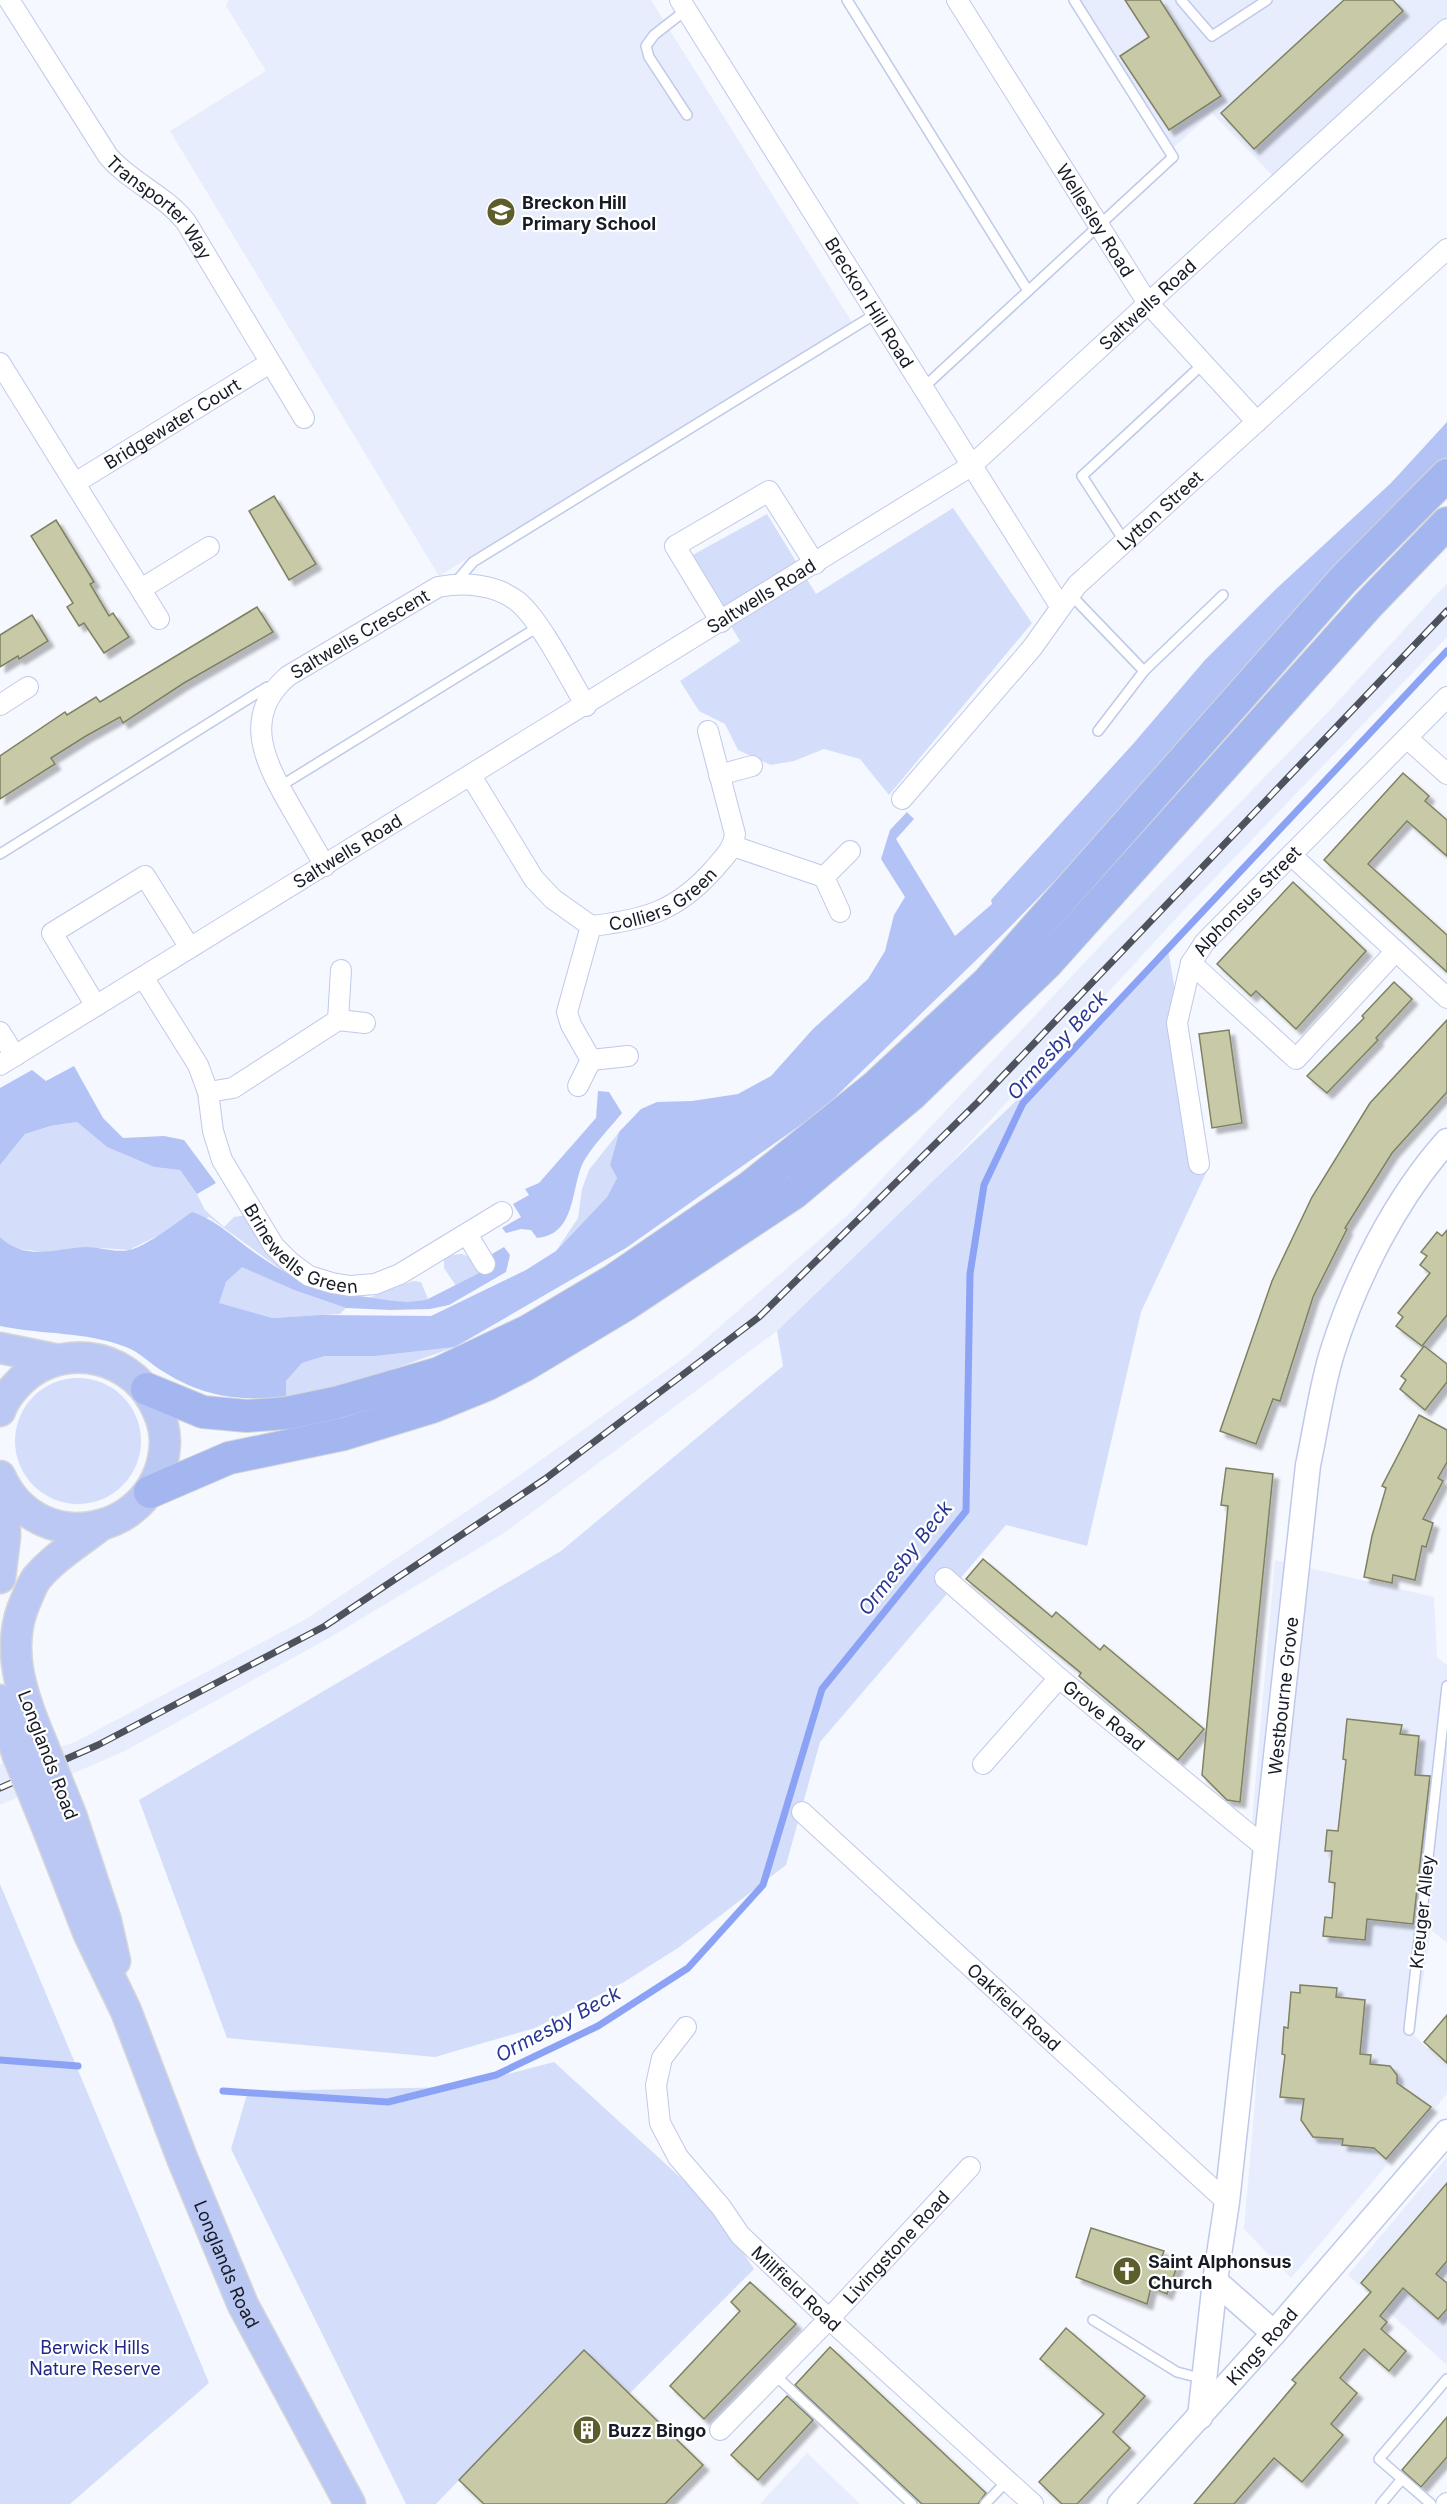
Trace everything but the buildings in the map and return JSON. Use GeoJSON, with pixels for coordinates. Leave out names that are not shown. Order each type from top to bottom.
{"type":"FeatureCollection","features":[{"type":"Feature","properties":{"kind":"highway"},"geometry":{"type":"LineString","coordinates":[[147,1389],[203,1412],[247,1416],[287,1413],[335,1403],[439,1373],[528,1331],[604,1286],[750,1187],[875,1087],[987,983],[1343,580],[1447,476]]}},
{"type":"Feature","properties":{"kind":"highway"},"geometry":{"type":"LineString","coordinates":[[150,1492],[229,1458],[344,1434],[432,1407],[486,1385],[525,1365],[625,1305],[794,1193],[911,1095],[1047,963],[1368,605],[1447,523]]}},
{"type":"Feature","properties":{"kind":"main road","name":"Longlands Road"},"geometry":{"type":"LineString","coordinates":[[0,1348],[54,1359],[80,1356],[105,1360],[128,1371],[147,1389],[160,1413],[165,1440],[162,1467],[150,1492],[128,1514],[100,1526],[65,1552],[36,1580],[20,1613],[15,1662],[22,1689],[31,1751]]}},
{"type":"Feature","properties":{"kind":"main road","name":"Longlands Road"},"geometry":{"type":"LineString","coordinates":[[0,1410],[3,1402],[24,1376],[54,1359]]}},
{"type":"Feature","properties":{"kind":"main road","name":"Longlands Road"},"geometry":{"type":"LineString","coordinates":[[3,1482],[23,1508],[46,1522],[73,1529],[100,1526]]}},
{"type":"Feature","properties":{"kind":"main road","name":"Longlands Road"},"geometry":{"type":"LineString","coordinates":[[0,1578],[6,1537],[3,1482]]}},
{"type":"Feature","properties":{"kind":"main road","name":"Longlands Road"},"geometry":{"type":"LineString","coordinates":[[0,1700],[31,1751],[58,1820],[106,1921],[126,2011],[182,2158],[243,2305],[350,2504]]}},
{"type":"Feature","properties":{"kind":"street","name":"Transporter Way"},"geometry":{"type":"LineString","coordinates":[[9,0],[108,156],[121,171],[168,202],[186,222],[304,418]]}},
{"type":"Feature","properties":{"kind":"street","name":"Wellesley Road"},"geometry":{"type":"LineString","coordinates":[[957,0],[1147,302],[1257,422]]}},
{"type":"Feature","properties":{"kind":"street","name":"Breckon Hill Road"},"geometry":{"type":"LineString","coordinates":[[683,5],[971,466],[1065,600]]}},
{"type":"Feature","properties":{"kind":"street","name":"Saltwells Road"},"geometry":{"type":"LineString","coordinates":[[7,1061],[586,706],[971,466],[1447,29]]}},
{"type":"Feature","properties":{"kind":"street","name":"Lytton Street"},"geometry":{"type":"LineString","coordinates":[[902,799],[1032,648],[1056,618],[1065,600],[1125,542],[1447,249]]}},
{"type":"Feature","properties":{"kind":"street"},"geometry":{"type":"LineString","coordinates":[[0,363],[159,619]]}},
{"type":"Feature","properties":{"kind":"street","name":"Bridgewater Court"},"geometry":{"type":"LineString","coordinates":[[75,483],[270,363]]}},
{"type":"Feature","properties":{"kind":"street"},"geometry":{"type":"LineString","coordinates":[[721,621],[675,546],[769,491],[814,564]]}},
{"type":"Feature","properties":{"kind":"street"},"geometry":{"type":"LineString","coordinates":[[141,589],[209,547]]}},
{"type":"Feature","properties":{"kind":"street","name":"Saltwells Crescent"},"geometry":{"type":"LineString","coordinates":[[325,866],[269,769],[261,746],[261,721],[266,703],[275,687],[288,675],[438,587],[453,584],[476,585],[496,590],[517,601],[538,627],[586,706]]}},
{"type":"Feature","properties":{"kind":"street"},"geometry":{"type":"LineString","coordinates":[[0,705],[28,687]]}},
{"type":"Feature","properties":{"kind":"street","name":"Alphonsus Street"},"geometry":{"type":"LineString","coordinates":[[1199,1164],[1178,1023],[1191,963],[1205,942],[1447,697]]}},
{"type":"Feature","properties":{"kind":"street"},"geometry":{"type":"LineString","coordinates":[[708,731],[735,834],[733,846],[824,877],[840,912]]}},
{"type":"Feature","properties":{"kind":"street"},"geometry":{"type":"LineString","coordinates":[[1407,738],[1447,774]]}},
{"type":"Feature","properties":{"kind":"street"},"geometry":{"type":"LineString","coordinates":[[719,775],[752,766]]}},
{"type":"Feature","properties":{"kind":"street","name":"Colliers Green"},"geometry":{"type":"LineString","coordinates":[[471,776],[534,879],[553,899],[591,926],[629,922],[670,907],[702,882],[733,846]]}},
{"type":"Feature","properties":{"kind":"street"},"geometry":{"type":"LineString","coordinates":[[824,877],[850,851]]}},
{"type":"Feature","properties":{"kind":"street"},"geometry":{"type":"LineString","coordinates":[[1291,855],[1447,998]]}},
{"type":"Feature","properties":{"kind":"street"},"geometry":{"type":"LineString","coordinates":[[96,1006],[52,933],[89,910],[145,876],[190,948]]}},
{"type":"Feature","properties":{"kind":"street"},"geometry":{"type":"LineString","coordinates":[[591,926],[567,1012],[571,1025],[591,1060]]}},
{"type":"Feature","properties":{"kind":"street"},"geometry":{"type":"LineString","coordinates":[[1191,963],[1296,1059],[1395,952]]}},
{"type":"Feature","properties":{"kind":"street"},"geometry":{"type":"LineString","coordinates":[[338,1020],[341,970]]}},
{"type":"Feature","properties":{"kind":"street","name":"Brinewells Green"},"geometry":{"type":"LineString","coordinates":[[143,978],[198,1065],[208,1092],[213,1131],[222,1160],[274,1245],[290,1262],[309,1276],[350,1286],[375,1284],[400,1274],[502,1212]]}},
{"type":"Feature","properties":{"kind":"street"},"geometry":{"type":"LineString","coordinates":[[208,1092],[233,1088],[338,1020],[365,1023]]}},
{"type":"Feature","properties":{"kind":"street"},"geometry":{"type":"LineString","coordinates":[[0,1032],[7,1061]]}},
{"type":"Feature","properties":{"kind":"street"},"geometry":{"type":"LineString","coordinates":[[591,1060],[628,1056]]}},
{"type":"Feature","properties":{"kind":"street"},"geometry":{"type":"LineString","coordinates":[[578,1086],[591,1060]]}},
{"type":"Feature","properties":{"kind":"street","name":"Westbourne Grove"},"geometry":{"type":"LineString","coordinates":[[1200,2417],[1215,2281],[1227,2202],[1308,1465],[1332,1353],[1359,1285],[1383,1233],[1422,1169],[1447,1141]]}},
{"type":"Feature","properties":{"kind":"street"},"geometry":{"type":"LineString","coordinates":[[467,1234],[485,1264]]}},
{"type":"Feature","properties":{"kind":"street","name":"Grove Road"},"geometry":{"type":"LineString","coordinates":[[945,1578],[1059,1678],[1266,1848]]}},
{"type":"Feature","properties":{"kind":"street"},"geometry":{"type":"LineString","coordinates":[[983,1764],[1059,1678]]}},
{"type":"Feature","properties":{"kind":"street","name":"Oakfield Road"},"geometry":{"type":"LineString","coordinates":[[802,1812],[1227,2202]]}},
{"type":"Feature","properties":{"kind":"street","name":"Millfield Road"},"geometry":{"type":"LineString","coordinates":[[686,2027],[662,2058],[656,2085],[660,2123],[678,2157],[721,2207],[740,2235],[1033,2504]]}},
{"type":"Feature","properties":{"kind":"street","name":"Kings Road"},"geometry":{"type":"LineString","coordinates":[[1120,2504],[1274,2333],[1447,2132]]}},
{"type":"Feature","properties":{"kind":"street","name":"Livingstone Road"},"geometry":{"type":"LineString","coordinates":[[720,2430],[829,2319],[970,2167]]}},
{"type":"Feature","properties":{"kind":"street"},"geometry":{"type":"LineString","coordinates":[[1215,2281],[1274,2333]]}},
{"type":"Feature","properties":{"kind":"lane"},"geometry":{"type":"LineString","coordinates":[[847,0],[1028,291]]}},
{"type":"Feature","properties":{"kind":"lane"},"geometry":{"type":"LineString","coordinates":[[923,388],[1173,157],[1074,0]]}},
{"type":"Feature","properties":{"kind":"lane"},"geometry":{"type":"LineString","coordinates":[[1180,0],[1212,36],[1267,0]]}},
{"type":"Feature","properties":{"kind":"lane"},"geometry":{"type":"LineString","coordinates":[[683,5],[654,34],[646,46],[649,57],[687,115]]}},
{"type":"Feature","properties":{"kind":"lane"},"geometry":{"type":"LineString","coordinates":[[453,584],[473,562],[877,314]]}},
{"type":"Feature","properties":{"kind":"lane"},"geometry":{"type":"LineString","coordinates":[[1125,542],[1082,476],[1204,363]]}},
{"type":"Feature","properties":{"kind":"lane"},"geometry":{"type":"LineString","coordinates":[[1098,731],[1144,671],[1222,595]]}},
{"type":"Feature","properties":{"kind":"lane"},"geometry":{"type":"LineString","coordinates":[[1065,600],[1144,671]]}},
{"type":"Feature","properties":{"kind":"lane"},"geometry":{"type":"LineString","coordinates":[[279,787],[538,627]]}},
{"type":"Feature","properties":{"kind":"lane"},"geometry":{"type":"LineString","coordinates":[[0,854],[267,687],[275,687]]}},
{"type":"Feature","properties":{"kind":"lane","name":"Kreuger Alley"},"geometry":{"type":"LineString","coordinates":[[1409,2030],[1447,1686]]}},
{"type":"Feature","properties":{"kind":"lane"},"geometry":{"type":"LineString","coordinates":[[1093,2320],[1177,2372],[1204,2379]]}},
{"type":"Feature","properties":{"kind":"lane"},"geometry":{"type":"LineString","coordinates":[[775,2375],[912,2504]]}},
{"type":"Feature","properties":{"kind":"lane"},"geometry":{"type":"LineString","coordinates":[[1431,2504],[1379,2459],[1447,2379]]}},
{"type":"Feature","properties":{"kind":"lane"},"geometry":{"type":"LineString","coordinates":[[1381,2504],[1402,2479]]}},
{"type":"Feature","properties":{"kind":"lane"},"geometry":{"type":"LineString","coordinates":[[985,2504],[1008,2481]]}},
{"type":"Feature","properties":{"kind":"shaded area","name":"Breckon Hill Primary School"},"geometry":{"type":"Polygon","coordinates":[[[229,0],[651,0],[853,324],[439,576],[170,131],[266,71],[226,6],[229,0]]]}},
{"type":"Feature","properties":{"kind":"shaded area"},"geometry":{"type":"Polygon","coordinates":[[[1077,0],[1447,0],[1447,38],[1274,177],[1212,113],[1173,148],[1077,0]]]}},
{"type":"Feature","properties":{"kind":"shaded area"},"geometry":{"type":"Polygon","coordinates":[[[1447,422],[1447,468],[1156,777],[1004,933],[822,1110],[626,1248],[455,1347],[376,1356],[325,1356],[302,1363],[286,1381],[286,1398],[223,1396],[179,1381],[131,1349],[110,1342],[0,1326],[0,1237],[10,1245],[31,1251],[87,1247],[124,1251],[144,1244],[192,1212],[218,1225],[272,1264],[299,1279],[341,1293],[387,1300],[408,1302],[428,1299],[495,1265],[492,1254],[504,1247],[510,1255],[506,1272],[449,1305],[430,1309],[346,1308],[294,1290],[242,1267],[226,1282],[219,1303],[273,1318],[321,1315],[431,1316],[526,1270],[556,1251],[607,1197],[617,1178],[610,1165],[619,1132],[641,1109],[657,1102],[692,1101],[738,1094],[771,1076],[813,1029],[868,979],[885,951],[894,915],[905,897],[881,859],[890,830],[907,812],[914,819],[896,839],[955,936],[992,904],[991,900],[1133,744],[1205,660],[1276,589],[1391,483],[1447,422]]]}},
{"type":"Feature","properties":{"kind":"shaded area"},"geometry":{"type":"Polygon","coordinates":[[[1447,583],[1447,637],[1183,911],[946,1168],[777,1331],[504,1533],[329,1638],[125,1751],[0,1805],[0,1764],[73,1743],[306,1619],[503,1487],[685,1357],[849,1214],[1101,945],[1329,711],[1447,583]]]}},
{"type":"Feature","properties":{"kind":"shaded area"},"geometry":{"type":"Polygon","coordinates":[[[74,1066],[103,1118],[123,1138],[164,1136],[184,1140],[216,1183],[197,1194],[180,1170],[154,1167],[107,1147],[77,1122],[51,1126],[25,1134],[0,1165],[0,1088],[32,1070],[46,1081],[74,1066]]]}},
{"type":"Feature","properties":{"kind":"shaded area"},"geometry":{"type":"Polygon","coordinates":[[[598,1091],[609,1092],[622,1113],[595,1145],[582,1165],[570,1210],[565,1220],[559,1229],[537,1238],[531,1230],[521,1229],[506,1233],[502,1228],[521,1217],[513,1204],[529,1195],[525,1189],[539,1183],[596,1118],[598,1091]]]}},
{"type":"Feature","properties":{"kind":"shaded area"},"geometry":{"type":"Polygon","coordinates":[[[1275,1560],[1434,1597],[1437,1657],[1447,1665],[1447,1943],[1431,1930],[1414,2035],[1447,2067],[1447,2094],[1291,2278],[1244,2229],[1255,2101],[1262,1951],[1247,1950],[1253,1809],[1275,1560]]]}},
{"type":"Feature","properties":{"kind":"shaded area"},"geometry":{"type":"Polygon","coordinates":[[[1447,2157],[1447,2365],[1348,2275],[1447,2157]]]}},
{"type":"Feature","properties":{"kind":"shaded area"},"geometry":{"type":"Polygon","coordinates":[[[807,2453],[860,2504],[760,2504],[807,2453]]]}},
{"type":"Feature","properties":{"kind":"green space"},"geometry":{"type":"Polygon","coordinates":[[[953,508],[1032,623],[889,795],[860,759],[824,749],[794,761],[771,765],[738,750],[725,724],[699,711],[680,681],[740,641],[689,557],[767,514],[816,594],[953,508]]]}},
{"type":"Feature","properties":{"kind":"green space"},"geometry":{"type":"Polygon","coordinates":[[[1168,949],[1206,1173],[1141,1312],[1087,1546],[1006,1525],[820,1742],[786,1865],[678,1948],[624,1982],[535,2028],[435,2057],[227,2038],[139,1800],[561,1551],[783,1366],[777,1331],[1097,1023],[1168,949]]]}},
{"type":"Feature","properties":{"kind":"green space"},"geometry":{"type":"Polygon","coordinates":[[[77,1122],[107,1147],[154,1167],[180,1170],[205,1210],[224,1227],[234,1217],[247,1215],[287,1274],[209,1217],[155,1237],[129,1250],[87,1247],[50,1253],[12,1248],[0,1237],[0,1165],[25,1134],[77,1122]]]}},
{"type":"Feature","properties":{"kind":"green space"},"geometry":{"type":"Polygon","coordinates":[[[619,1132],[610,1165],[617,1178],[607,1197],[556,1251],[578,1218],[582,1189],[589,1170],[619,1132]]]}},
{"type":"Feature","properties":{"kind":"green space"},"geometry":{"type":"Polygon","coordinates":[[[462,1254],[472,1258],[481,1273],[456,1286],[444,1268],[444,1260],[450,1255],[462,1254]]]}},
{"type":"Feature","properties":{"kind":"green space"},"geometry":{"type":"Polygon","coordinates":[[[242,1266],[294,1290],[346,1308],[340,1314],[274,1318],[218,1303],[226,1282],[242,1266]]]}},
{"type":"Feature","properties":{"kind":"green space"},"geometry":{"type":"Polygon","coordinates":[[[413,1281],[421,1282],[428,1299],[406,1302],[368,1298],[413,1281]]]}},
{"type":"Feature","properties":{"kind":"green space"},"geometry":{"type":"Polygon","coordinates":[[[455,1347],[368,1378],[286,1398],[286,1381],[302,1363],[325,1356],[376,1356],[455,1347]]]}},
{"type":"Feature","properties":{"kind":"green space"},"geometry":{"type":"Polygon","coordinates":[[[78,1378],[102,1382],[123,1396],[137,1417],[141,1441],[137,1465],[123,1486],[102,1500],[78,1504],[54,1500],[33,1486],[19,1465],[15,1441],[19,1417],[33,1396],[54,1382],[78,1378]]]}},
{"type":"Feature","properties":{"kind":"green space","name":"Berwick Hills Nature Reserve"},"geometry":{"type":"Polygon","coordinates":[[[0,1884],[209,2383],[70,2504],[0,2504],[0,1884]]]}},
{"type":"Feature","properties":{"kind":"green space"},"geometry":{"type":"Polygon","coordinates":[[[554,2062],[715,2209],[754,2269],[629,2394],[583,2351],[436,2504],[406,2504],[231,2149],[248,2091],[459,2087],[554,2062]]]}},
{"type":"Feature","properties":{"kind":"waterway","name":"Ormesby Beck"},"geometry":{"type":"LineString","coordinates":[[223,2091],[388,2102],[496,2075],[598,2026],[688,1968],[763,1885],[822,1689],[966,1511],[970,1274],[984,1185],[1023,1103],[1447,651]]}},
{"type":"Feature","properties":{"kind":"waterway"},"geometry":{"type":"LineString","coordinates":[[0,2060],[78,2066]]}},
{"type":"Feature","properties":{"kind":"railway"},"geometry":{"type":"LineString","coordinates":[[0,1788],[98,1745],[325,1626],[545,1479],[759,1317],[978,1102],[1447,611]]}},
{"type":"Feature","properties":{"kind":"place","name":"Breckon Hill Primary School"},"geometry":{"type":"Point","coordinates":[501,212]}},
{"type":"Feature","properties":{"kind":"place","name":"Saint Alphonsus Church"},"geometry":{"type":"Point","coordinates":[1127,2271]}},
{"type":"Feature","properties":{"kind":"place","name":"Buzz Bingo"},"geometry":{"type":"Point","coordinates":[587,2430]}}]}
